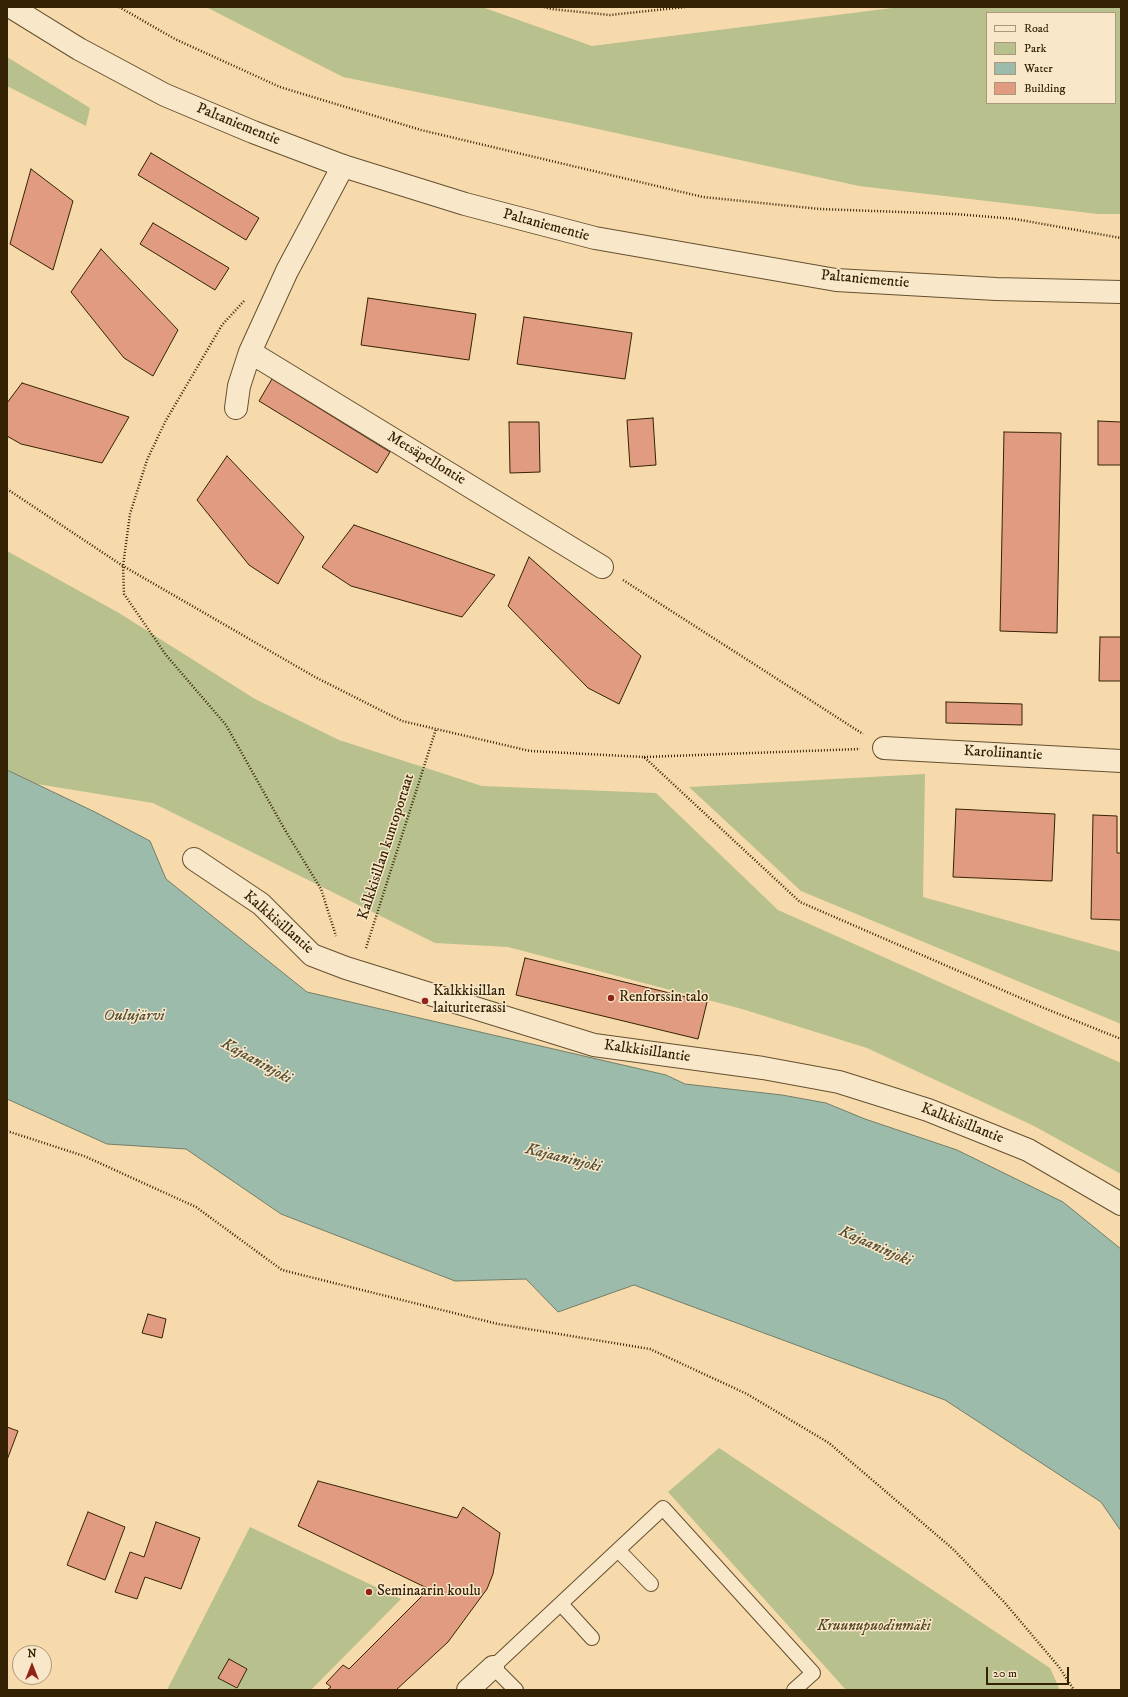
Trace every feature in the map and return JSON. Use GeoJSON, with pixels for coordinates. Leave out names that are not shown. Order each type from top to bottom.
{"type":"FeatureCollection","features":[{"type":"Feature","properties":{"kind":"street","name":"Paltaniementie"},"geometry":{"type":"LineString","coordinates":[[10,7],[79,49],[165,95],[253,132],[343,166],[465,204],[596,238],[836,280],[996,289],[1121,292]]}},
{"type":"Feature","properties":{"kind":"street"},"geometry":{"type":"LineString","coordinates":[[236,408],[238,386],[250,352],[287,271],[343,166]]}},
{"type":"Feature","properties":{"kind":"street","name":"Metsäpellontie"},"geometry":{"type":"LineString","coordinates":[[250,352],[602,567]]}},
{"type":"Feature","properties":{"kind":"street","name":"Karoliinantie"},"geometry":{"type":"LineString","coordinates":[[884,748],[1121,761]]}},
{"type":"Feature","properties":{"kind":"street","name":"Kalkkisillantie"},"geometry":{"type":"LineString","coordinates":[[194,859],[261,904],[312,955],[352,970],[594,1044],[763,1068],[838,1082],[928,1110],[1028,1150],[1121,1204]]}},
{"type":"Feature","properties":{"kind":"street"},"geometry":{"type":"LineString","coordinates":[[468,1690],[493,1667]]}},
{"type":"Feature","properties":{"kind":"lane"},"geometry":{"type":"LineString","coordinates":[[516,1690],[493,1667],[662,1508],[813,1673],[794,1690]]}},
{"type":"Feature","properties":{"kind":"lane"},"geometry":{"type":"LineString","coordinates":[[618,1550],[651,1584]]}},
{"type":"Feature","properties":{"kind":"lane"},"geometry":{"type":"LineString","coordinates":[[561,1604],[592,1638]]}},
{"type":"Feature","properties":{"kind":"path"},"geometry":{"type":"LineString","coordinates":[[119,7],[175,39],[280,87],[421,130],[703,197],[820,209],[955,214],[1015,219],[1121,238]]}},
{"type":"Feature","properties":{"kind":"path"},"geometry":{"type":"LineString","coordinates":[[544,7],[551,10],[610,15],[684,7]]}},
{"type":"Feature","properties":{"kind":"path"},"geometry":{"type":"LineString","coordinates":[[244,300],[222,325],[165,422],[146,460],[130,514],[123,566],[124,594],[166,656],[226,725],[285,830],[321,889],[352,970]]}},
{"type":"Feature","properties":{"kind":"path"},"geometry":{"type":"LineString","coordinates":[[7,489],[123,566],[316,677],[402,721],[530,751],[644,757],[884,748]]}},
{"type":"Feature","properties":{"kind":"path"},"geometry":{"type":"LineString","coordinates":[[602,567],[884,748]]}},
{"type":"Feature","properties":{"kind":"path","name":"Kalkkisillan kuntoportaat"},"geometry":{"type":"LineString","coordinates":[[352,970],[436,729]]}},
{"type":"Feature","properties":{"kind":"path"},"geometry":{"type":"LineString","coordinates":[[644,757],[800,902],[1039,1006],[1121,1039]]}},
{"type":"Feature","properties":{"kind":"path"},"geometry":{"type":"LineString","coordinates":[[7,1131],[84,1156],[196,1207],[282,1270],[498,1324],[650,1349],[747,1394],[829,1443],[953,1549],[1005,1603],[1059,1667],[1074,1690]]}},
{"type":"Feature","properties":{"kind":"green space"},"geometry":{"type":"Polygon","coordinates":[[[206,7],[482,7],[592,46],[900,7],[1121,7],[1121,214],[1098,214],[859,186],[570,123],[343,77],[206,7]]]}},
{"type":"Feature","properties":{"kind":"green space"},"geometry":{"type":"Polygon","coordinates":[[[7,57],[90,108],[86,126],[7,86],[7,57]]]}},
{"type":"Feature","properties":{"kind":"green space"},"geometry":{"type":"Polygon","coordinates":[[[7,551],[119,613],[255,699],[339,740],[482,786],[656,793],[778,910],[1121,1063],[1121,1174],[1034,1126],[867,1048],[742,1009],[508,947],[435,943],[153,803],[37,784],[7,770],[7,551]]]}},
{"type":"Feature","properties":{"kind":"green space"},"geometry":{"type":"Polygon","coordinates":[[[925,774],[923,897],[1121,952],[1121,1024],[801,891],[689,787],[925,774]]]}},
{"type":"Feature","properties":{"kind":"green space","name":"Kruunupuodinmäki"},"geometry":{"type":"Polygon","coordinates":[[[719,1448],[1050,1668],[1060,1690],[846,1690],[668,1492],[719,1448]]]}},
{"type":"Feature","properties":{"kind":"green space"},"geometry":{"type":"Polygon","coordinates":[[[250,1527],[401,1599],[311,1690],[167,1690],[250,1527]]]}},
{"type":"Feature","properties":{"kind":"water","name":"Oulujärvi"},"geometry":{"type":"Polygon","coordinates":[[[7,770],[95,812],[150,841],[166,879],[307,992],[666,1075],[685,1084],[782,1095],[826,1103],[865,1119],[957,1150],[1063,1202],[1121,1249],[1121,1531],[1101,1502],[945,1400],[634,1285],[558,1312],[526,1279],[455,1281],[281,1214],[186,1149],[107,1144],[7,1099],[7,770]]]}},
{"type":"Feature","properties":{"kind":"building"},"geometry":{"type":"Polygon","coordinates":[[[151,153],[259,218],[246,240],[138,175],[151,153]]]}},
{"type":"Feature","properties":{"kind":"building"},"geometry":{"type":"Polygon","coordinates":[[[31,169],[73,201],[53,270],[10,244],[31,169]]]}},
{"type":"Feature","properties":{"kind":"building"},"geometry":{"type":"Polygon","coordinates":[[[153,223],[229,268],[215,290],[140,244],[153,223]]]}},
{"type":"Feature","properties":{"kind":"building"},"geometry":{"type":"Polygon","coordinates":[[[101,249],[178,330],[153,376],[124,358],[71,292],[101,249]]]}},
{"type":"Feature","properties":{"kind":"building"},"geometry":{"type":"Polygon","coordinates":[[[368,298],[476,314],[469,360],[361,345],[368,298]]]}},
{"type":"Feature","properties":{"kind":"building"},"geometry":{"type":"Polygon","coordinates":[[[524,317],[632,333],[625,379],[517,364],[524,317]]]}},
{"type":"Feature","properties":{"kind":"building"},"geometry":{"type":"Polygon","coordinates":[[[272,379],[390,452],[377,473],[259,401],[272,379]]]}},
{"type":"Feature","properties":{"kind":"building"},"geometry":{"type":"Polygon","coordinates":[[[22,383],[129,417],[102,463],[21,444],[7,436],[7,403],[22,383]]]}},
{"type":"Feature","properties":{"kind":"building"},"geometry":{"type":"Polygon","coordinates":[[[653,418],[656,465],[630,467],[627,420],[653,418]]]}},
{"type":"Feature","properties":{"kind":"building"},"geometry":{"type":"Polygon","coordinates":[[[1098,421],[1121,422],[1121,465],[1098,465],[1098,421]]]}},
{"type":"Feature","properties":{"kind":"building"},"geometry":{"type":"Polygon","coordinates":[[[509,422],[539,422],[540,472],[510,473],[509,422]]]}},
{"type":"Feature","properties":{"kind":"building"},"geometry":{"type":"Polygon","coordinates":[[[1004,432],[1061,433],[1057,633],[1000,631],[1004,432]]]}},
{"type":"Feature","properties":{"kind":"building"},"geometry":{"type":"Polygon","coordinates":[[[227,456],[304,537],[278,584],[249,565],[197,500],[227,456]]]}},
{"type":"Feature","properties":{"kind":"building"},"geometry":{"type":"Polygon","coordinates":[[[354,525],[495,575],[462,617],[351,586],[322,567],[354,525]]]}},
{"type":"Feature","properties":{"kind":"building"},"geometry":{"type":"Polygon","coordinates":[[[529,557],[641,656],[619,704],[588,688],[508,606],[529,557]]]}},
{"type":"Feature","properties":{"kind":"building"},"geometry":{"type":"Polygon","coordinates":[[[1100,637],[1121,637],[1121,681],[1099,681],[1100,637]]]}},
{"type":"Feature","properties":{"kind":"building"},"geometry":{"type":"Polygon","coordinates":[[[946,702],[1022,704],[1022,725],[946,723],[946,702]]]}},
{"type":"Feature","properties":{"kind":"building"},"geometry":{"type":"Polygon","coordinates":[[[956,809],[1055,814],[1052,881],[953,877],[956,809]]]}},
{"type":"Feature","properties":{"kind":"building"},"geometry":{"type":"Polygon","coordinates":[[[1093,815],[1117,816],[1117,853],[1121,853],[1121,920],[1091,919],[1093,815]]]}},
{"type":"Feature","properties":{"kind":"building","name":"Renforssin talo"},"geometry":{"type":"Polygon","coordinates":[[[525,958],[707,1002],[698,1039],[516,995],[525,958]]]}},
{"type":"Feature","properties":{"kind":"building"},"geometry":{"type":"Polygon","coordinates":[[[148,1314],[166,1319],[162,1338],[142,1333],[148,1314]]]}},
{"type":"Feature","properties":{"kind":"building"},"geometry":{"type":"Polygon","coordinates":[[[7,1427],[18,1431],[7,1460],[7,1427]]]}},
{"type":"Feature","properties":{"kind":"building"},"geometry":{"type":"Polygon","coordinates":[[[318,1481],[457,1518],[463,1507],[500,1533],[493,1574],[487,1589],[448,1642],[396,1690],[327,1690],[331,1687],[326,1683],[343,1665],[349,1669],[429,1589],[298,1526],[318,1481]]]}},
{"type":"Feature","properties":{"kind":"building"},"geometry":{"type":"Polygon","coordinates":[[[88,1512],[125,1527],[105,1580],[67,1565],[88,1512]]]}},
{"type":"Feature","properties":{"kind":"building"},"geometry":{"type":"Polygon","coordinates":[[[156,1522],[200,1538],[181,1589],[145,1577],[137,1599],[115,1592],[130,1552],[144,1557],[156,1522]]]}},
{"type":"Feature","properties":{"kind":"building"},"geometry":{"type":"Polygon","coordinates":[[[229,1659],[247,1669],[237,1688],[218,1678],[229,1659]]]}},
{"type":"Feature","properties":{"kind":"place","name":"Renforssin talo"},"geometry":{"type":"Point","coordinates":[611,998]}},
{"type":"Feature","properties":{"kind":"place","name":"Kalkkisillan laituriterassi"},"geometry":{"type":"Point","coordinates":[425,1001]}},
{"type":"Feature","properties":{"kind":"place","name":"Seminaarin koulu"},"geometry":{"type":"Point","coordinates":[369,1592]}},
{"type":"Feature","properties":{"kind":"water label","name":"Kajaaninjoki"},"geometry":{"type":"Point","coordinates":[256,1062]}},
{"type":"Feature","properties":{"kind":"water label","name":"Kajaaninjoki"},"geometry":{"type":"Point","coordinates":[563,1159]}},
{"type":"Feature","properties":{"kind":"water label","name":"Kajaaninjoki"},"geometry":{"type":"Point","coordinates":[875,1247]}}]}
